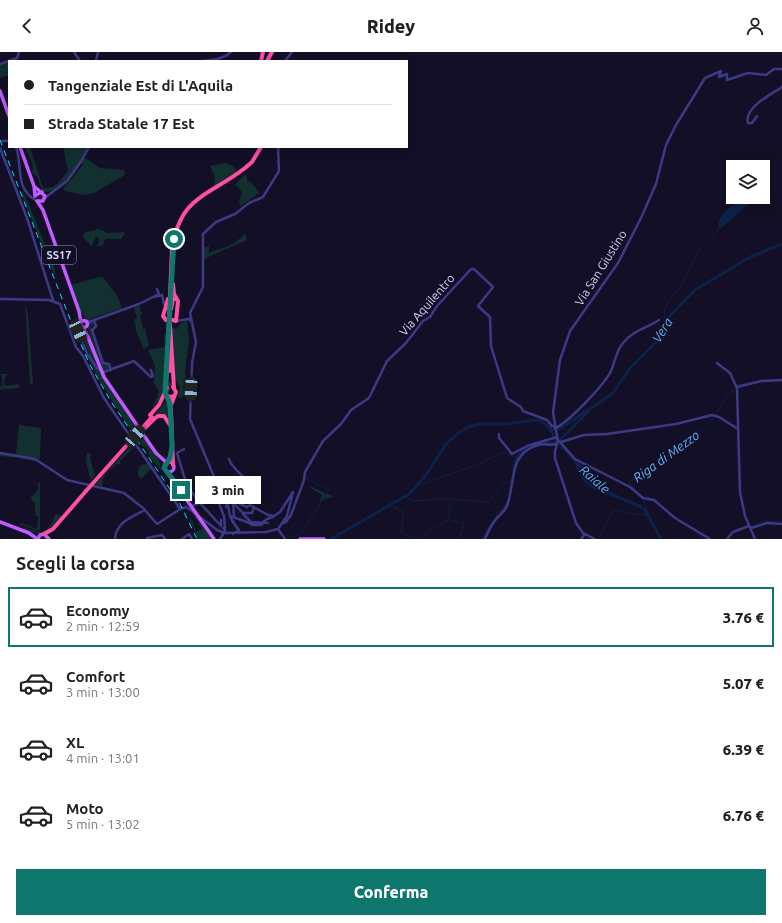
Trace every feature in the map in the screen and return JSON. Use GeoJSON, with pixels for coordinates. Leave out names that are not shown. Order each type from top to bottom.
{"type":"FeatureCollection","features":[{"type":"Feature","properties":{"kind":"highway"},"geometry":{"type":"LineString","coordinates":[[168,310],[176,239],[179,228],[189,210],[207,194],[246,170],[253,164],[261,148]]}},
{"type":"Feature","properties":{"kind":"highway"},"geometry":{"type":"LineString","coordinates":[[173,465],[171,411],[176,392],[174,388],[171,321],[168,310],[173,245],[182,218],[196,199],[245,168],[252,162],[261,148]]}},
{"type":"Feature","properties":{"kind":"highway"},"geometry":{"type":"LineString","coordinates":[[171,411],[166,394],[171,321],[178,304],[172,284]]}},
{"type":"Feature","properties":{"kind":"highway"},"geometry":{"type":"LineString","coordinates":[[171,321],[163,317],[173,299],[177,299]]}},
{"type":"Feature","properties":{"kind":"highway"},"geometry":{"type":"LineString","coordinates":[[170,381],[171,321]]}},
{"type":"Feature","properties":{"kind":"highway"},"geometry":{"type":"LineString","coordinates":[[43,534],[53,528],[152,417],[170,386],[174,388]]}},
{"type":"Feature","properties":{"kind":"highway"},"geometry":{"type":"LineString","coordinates":[[166,394],[174,396]]}},
{"type":"Feature","properties":{"kind":"highway"},"geometry":{"type":"LineString","coordinates":[[152,417],[163,416],[168,421],[171,453]]}},
{"type":"Feature","properties":{"kind":"highway"},"geometry":{"type":"LineString","coordinates":[[167,462],[172,446]]}},
{"type":"Feature","properties":{"kind":"highway"},"geometry":{"type":"LineString","coordinates":[[49,539],[53,528]]}},
{"type":"Feature","properties":{"kind":"main road"},"geometry":{"type":"LineString","coordinates":[[0,91],[8,113]]}},
{"type":"Feature","properties":{"kind":"main road","name":"SS17"},"geometry":{"type":"LineString","coordinates":[[20,148],[34,186],[35,199],[43,210],[79,311],[82,327],[88,337],[100,369],[107,383],[156,453],[164,468],[184,494],[191,508],[208,525],[214,539]]}},
{"type":"Feature","properties":{"kind":"main road"},"geometry":{"type":"LineString","coordinates":[[34,186],[42,193],[44,199],[35,199],[38,193],[42,193]]}},
{"type":"Feature","properties":{"kind":"main road","name":"SS17"},"geometry":{"type":"LineString","coordinates":[[43,210],[44,199]]}},
{"type":"Feature","properties":{"kind":"main road","name":"SS17"},"geometry":{"type":"LineString","coordinates":[[79,311],[86,323],[88,337]]}},
{"type":"Feature","properties":{"kind":"main road"},"geometry":{"type":"LineString","coordinates":[[81,323],[86,323]]}},
{"type":"Feature","properties":{"kind":"main road"},"geometry":{"type":"LineString","coordinates":[[82,327],[86,323]]}},
{"type":"Feature","properties":{"kind":"main road"},"geometry":{"type":"LineString","coordinates":[[156,453],[173,465],[174,477],[184,494]]}},
{"type":"Feature","properties":{"kind":"main road"},"geometry":{"type":"LineString","coordinates":[[164,468],[167,462]]}},
{"type":"Feature","properties":{"kind":"main road"},"geometry":{"type":"LineString","coordinates":[[168,473],[173,471]]}},
{"type":"Feature","properties":{"kind":"main road"},"geometry":{"type":"LineString","coordinates":[[0,522],[29,533],[38,539],[43,534]]}},
{"type":"Feature","properties":{"kind":"main road"},"geometry":{"type":"LineString","coordinates":[[29,533],[43,534],[49,539]]}},
{"type":"Feature","properties":{"kind":"main road"},"geometry":{"type":"LineString","coordinates":[[300,539],[324,539]]}},
{"type":"Feature","properties":{"kind":"street"},"geometry":{"type":"LineString","coordinates":[[13,60],[16,59],[19,52]]}},
{"type":"Feature","properties":{"kind":"street"},"geometry":{"type":"LineString","coordinates":[[216,60],[226,57],[231,52]]}},
{"type":"Feature","properties":{"kind":"street"},"geometry":{"type":"LineString","coordinates":[[286,60],[292,52]]}},
{"type":"Feature","properties":{"kind":"street","name":"Via San Giustino"},"geometry":{"type":"LineString","coordinates":[[595,539],[579,529],[576,523],[558,468],[555,452],[558,442],[553,413],[556,380],[566,338],[623,254],[653,192],[666,145],[676,125],[704,80],[709,75],[721,70],[720,77],[728,74],[727,80],[748,73],[766,75],[774,69],[782,69]]}},
{"type":"Feature","properties":{"kind":"street"},"geometry":{"type":"LineString","coordinates":[[757,116],[752,123],[748,122],[748,116],[755,106],[782,87]]}},
{"type":"Feature","properties":{"kind":"street"},"geometry":{"type":"LineString","coordinates":[[2,141],[8,141]]}},
{"type":"Feature","properties":{"kind":"street"},"geometry":{"type":"LineString","coordinates":[[0,148],[27,218],[53,300],[61,306],[76,347],[96,368],[107,372]]}},
{"type":"Feature","properties":{"kind":"street"},"geometry":{"type":"LineString","coordinates":[[16,148],[20,160],[20,183],[26,193],[35,199]]}},
{"type":"Feature","properties":{"kind":"street"},"geometry":{"type":"LineString","coordinates":[[44,199],[63,185],[87,148]]}},
{"type":"Feature","properties":{"kind":"street"},"geometry":{"type":"LineString","coordinates":[[233,534],[239,530],[216,496],[218,491],[217,484],[190,422],[192,363],[196,342],[190,311],[202,287],[203,234],[216,222],[235,214],[249,203],[263,197],[279,171],[278,148]]}},
{"type":"Feature","properties":{"kind":"street"},"geometry":{"type":"LineString","coordinates":[[42,193],[53,191]]}},
{"type":"Feature","properties":{"kind":"street","name":"Via Aquilentro"},"geometry":{"type":"LineString","coordinates":[[283,523],[287,522],[291,514],[304,480],[305,471],[323,441],[341,424],[351,410],[369,398],[388,361],[409,339],[422,320],[430,317],[437,306],[470,269],[474,269],[493,287],[478,306],[490,316],[491,346],[507,398],[521,407],[523,411],[547,420],[555,428]]}},
{"type":"Feature","properties":{"kind":"street"},"geometry":{"type":"LineString","coordinates":[[86,323],[134,306],[159,293],[157,289]]}},
{"type":"Feature","properties":{"kind":"street"},"geometry":{"type":"LineString","coordinates":[[154,296],[163,295],[164,304]]}},
{"type":"Feature","properties":{"kind":"street"},"geometry":{"type":"LineString","coordinates":[[0,300],[53,300]]}},
{"type":"Feature","properties":{"kind":"street"},"geometry":{"type":"LineString","coordinates":[[171,321],[189,319],[192,322]]}},
{"type":"Feature","properties":{"kind":"street"},"geometry":{"type":"LineString","coordinates":[[94,320],[96,325],[92,330],[103,362],[109,364],[111,370]]}},
{"type":"Feature","properties":{"kind":"street"},"geometry":{"type":"LineString","coordinates":[[555,428],[565,422],[600,387],[611,370],[619,347],[626,339],[659,320]]}},
{"type":"Feature","properties":{"kind":"street"},"geometry":{"type":"LineString","coordinates":[[75,324],[85,356],[110,408],[182,508]]}},
{"type":"Feature","properties":{"kind":"street"},"geometry":{"type":"LineString","coordinates":[[107,383],[104,375],[107,372],[136,361],[151,377],[151,370]]}},
{"type":"Feature","properties":{"kind":"street"},"geometry":{"type":"LineString","coordinates":[[716,363],[730,372],[737,387],[740,492],[745,516],[755,539]]}},
{"type":"Feature","properties":{"kind":"street"},"geometry":{"type":"LineString","coordinates":[[737,387],[761,382],[782,380]]}},
{"type":"Feature","properties":{"kind":"street"},"geometry":{"type":"LineString","coordinates":[[485,539],[496,518],[506,508],[513,484],[515,464],[519,456],[523,452],[539,445],[584,435],[608,434],[676,424],[712,415],[719,417],[738,429]]}},
{"type":"Feature","properties":{"kind":"street"},"geometry":{"type":"LineString","coordinates":[[499,434],[498,436],[510,453],[516,453],[526,446],[556,437]]}},
{"type":"Feature","properties":{"kind":"street"},"geometry":{"type":"LineString","coordinates":[[558,442],[575,460],[630,487],[643,498],[654,500],[675,518],[710,539]]}},
{"type":"Feature","properties":{"kind":"street"},"geometry":{"type":"LineString","coordinates":[[184,449],[177,453],[185,482],[199,503],[223,528]]}},
{"type":"Feature","properties":{"kind":"street"},"geometry":{"type":"LineString","coordinates":[[0,453],[35,459],[67,480],[124,493],[145,510],[158,524],[182,508],[191,508],[216,496],[226,494]]}},
{"type":"Feature","properties":{"kind":"street"},"geometry":{"type":"LineString","coordinates":[[229,459],[231,467],[249,485],[252,492],[250,505]]}},
{"type":"Feature","properties":{"kind":"street"},"geometry":{"type":"LineString","coordinates":[[213,527],[221,520],[230,498],[230,489],[227,478]]}},
{"type":"Feature","properties":{"kind":"street"},"geometry":{"type":"LineString","coordinates":[[224,483],[238,494],[241,504]]}},
{"type":"Feature","properties":{"kind":"street"},"geometry":{"type":"LineString","coordinates":[[217,484],[230,498],[233,504],[234,516]]}},
{"type":"Feature","properties":{"kind":"street"},"geometry":{"type":"LineString","coordinates":[[208,525],[224,533],[233,534],[266,532],[278,529],[289,512],[292,492],[280,513],[266,519],[263,524]]}},
{"type":"Feature","properties":{"kind":"street"},"geometry":{"type":"LineString","coordinates":[[230,498],[236,496],[241,504],[247,507],[250,505],[274,516]]}},
{"type":"Feature","properties":{"kind":"street"},"geometry":{"type":"LineString","coordinates":[[230,498],[237,501],[233,504]]}},
{"type":"Feature","properties":{"kind":"street"},"geometry":{"type":"LineString","coordinates":[[223,503],[227,502],[223,528]]}},
{"type":"Feature","properties":{"kind":"street"},"geometry":{"type":"LineString","coordinates":[[233,504],[249,522]]}},
{"type":"Feature","properties":{"kind":"street"},"geometry":{"type":"LineString","coordinates":[[237,507],[241,504]]}},
{"type":"Feature","properties":{"kind":"street"},"geometry":{"type":"LineString","coordinates":[[242,513],[252,513],[254,507]]}},
{"type":"Feature","properties":{"kind":"street"},"geometry":{"type":"LineString","coordinates":[[115,539],[116,530],[121,524],[145,510]]}},
{"type":"Feature","properties":{"kind":"street"},"geometry":{"type":"LineString","coordinates":[[225,511],[230,516],[234,516],[236,519],[263,524],[268,523]]}},
{"type":"Feature","properties":{"kind":"street"},"geometry":{"type":"LineString","coordinates":[[220,539],[224,533],[221,520]]}},
{"type":"Feature","properties":{"kind":"street"},"geometry":{"type":"LineString","coordinates":[[727,539],[732,532],[767,523],[782,524]]}},
{"type":"Feature","properties":{"kind":"street"},"geometry":{"type":"LineString","coordinates":[[278,529],[284,539]]}},
{"type":"Feature","properties":{"kind":"street"},"geometry":{"type":"LineString","coordinates":[[182,539],[188,534],[192,539]]}},
{"type":"Feature","properties":{"kind":"street"},"geometry":{"type":"LineString","coordinates":[[581,539],[585,534]]}},
{"type":"Feature","properties":{"kind":"street"},"geometry":{"type":"LineString","coordinates":[[147,538],[162,536],[165,539]]}},
{"type":"Feature","properties":{"kind":"green space"},"geometry":{"type":"Polygon","coordinates":[[[8,62],[8,75],[0,78],[0,65],[8,62]]]}},
{"type":"Feature","properties":{"kind":"green space"},"geometry":{"type":"Polygon","coordinates":[[[25,148],[30,148],[43,188],[55,186],[68,171],[63,148],[87,148],[75,169],[63,184],[49,192],[42,191],[37,176],[32,173],[33,165],[25,148]]]}},
{"type":"Feature","properties":{"kind":"green space"},"geometry":{"type":"Polygon","coordinates":[[[84,157],[100,168],[124,170],[125,175],[94,193],[84,195],[65,191],[63,189],[83,165],[80,163],[84,157]]]}},
{"type":"Feature","properties":{"kind":"green space"},"geometry":{"type":"Polygon","coordinates":[[[226,163],[234,167],[238,173],[214,186],[215,177],[210,166],[226,163]]]}},
{"type":"Feature","properties":{"kind":"green space"},"geometry":{"type":"Polygon","coordinates":[[[244,175],[247,176],[247,180],[253,184],[259,193],[241,206],[239,201],[242,193],[235,185],[244,175]]]}},
{"type":"Feature","properties":{"kind":"green space"},"geometry":{"type":"Polygon","coordinates":[[[20,190],[25,195],[55,269],[54,275],[20,190]]]}},
{"type":"Feature","properties":{"kind":"green space"},"geometry":{"type":"Polygon","coordinates":[[[98,229],[108,233],[124,232],[125,234],[121,239],[105,239],[103,246],[96,246],[99,242],[99,238],[95,237],[92,247],[83,237],[84,233],[98,229]]]}},
{"type":"Feature","properties":{"kind":"green space"},"geometry":{"type":"Polygon","coordinates":[[[245,233],[247,240],[204,259],[204,248],[209,246],[209,253],[224,248],[232,244],[245,233]]]}},
{"type":"Feature","properties":{"kind":"green space"},"geometry":{"type":"Polygon","coordinates":[[[103,277],[116,294],[122,308],[87,320],[81,312],[71,285],[103,277]]]}},
{"type":"Feature","properties":{"kind":"green space"},"geometry":{"type":"Polygon","coordinates":[[[25,303],[28,315],[33,383],[30,384],[25,303]]]}},
{"type":"Feature","properties":{"kind":"green space"},"geometry":{"type":"Polygon","coordinates":[[[139,305],[142,314],[140,316],[143,329],[145,328],[149,345],[144,349],[137,334],[134,320],[137,317],[134,308],[139,305]]]}},
{"type":"Feature","properties":{"kind":"green space"},"geometry":{"type":"Polygon","coordinates":[[[79,317],[80,325],[84,329],[99,367],[90,355],[74,319],[79,317]]]}},
{"type":"Feature","properties":{"kind":"green space"},"geometry":{"type":"Polygon","coordinates":[[[187,321],[189,339],[185,373],[188,384],[185,396],[180,399],[178,396],[180,387],[175,379],[172,328],[177,329],[181,323],[187,321]]]}},
{"type":"Feature","properties":{"kind":"green space"},"geometry":{"type":"Polygon","coordinates":[[[94,322],[95,324],[91,327],[91,332],[102,361],[108,364],[109,368],[105,370],[102,369],[89,333],[88,327],[94,322]]]}},
{"type":"Feature","properties":{"kind":"green space"},"geometry":{"type":"Polygon","coordinates":[[[164,334],[167,336],[167,365],[165,384],[158,401],[152,409],[159,392],[153,382],[155,366],[148,350],[165,347],[164,334]]]}},
{"type":"Feature","properties":{"kind":"green space"},"geometry":{"type":"Polygon","coordinates":[[[79,339],[137,427],[132,432],[100,382],[79,339]]]}},
{"type":"Feature","properties":{"kind":"green space"},"geometry":{"type":"Polygon","coordinates":[[[1,374],[8,374],[4,379],[5,386],[19,384],[19,388],[0,390],[0,387],[3,385],[1,374]]]}},
{"type":"Feature","properties":{"kind":"green space"},"geometry":{"type":"Polygon","coordinates":[[[165,402],[168,403],[169,419],[165,415],[155,415],[165,402]]]}},
{"type":"Feature","properties":{"kind":"green space"},"geometry":{"type":"Polygon","coordinates":[[[19,425],[41,428],[40,458],[38,462],[21,458],[0,456],[0,452],[16,454],[19,425]]]}},
{"type":"Feature","properties":{"kind":"green space"},"geometry":{"type":"Polygon","coordinates":[[[141,433],[144,440],[147,441],[159,460],[162,472],[150,457],[147,447],[142,446],[137,438],[141,433]]]}},
{"type":"Feature","properties":{"kind":"green space"},"geometry":{"type":"Polygon","coordinates":[[[134,442],[139,449],[133,448],[120,461],[121,465],[117,464],[109,471],[103,479],[103,486],[95,485],[134,442]]]}},
{"type":"Feature","properties":{"kind":"green space"},"geometry":{"type":"Polygon","coordinates":[[[88,452],[91,455],[90,458],[95,476],[91,480],[86,461],[88,452]]]}},
{"type":"Feature","properties":{"kind":"green space"},"geometry":{"type":"Polygon","coordinates":[[[141,465],[151,465],[152,468],[141,479],[138,471],[141,465]]]}},
{"type":"Feature","properties":{"kind":"green space"},"geometry":{"type":"Polygon","coordinates":[[[38,482],[40,483],[40,529],[38,531],[23,525],[17,526],[22,523],[37,529],[38,516],[35,515],[35,503],[32,501],[31,497],[38,490],[38,482]]]}},
{"type":"Feature","properties":{"kind":"green space"},"geometry":{"type":"Polygon","coordinates":[[[309,487],[334,497],[325,499],[319,503],[322,495],[309,487]]]}},
{"type":"Feature","properties":{"kind":"green space"},"geometry":{"type":"Polygon","coordinates":[[[191,511],[195,514],[212,539],[198,539],[189,518],[193,521],[196,532],[202,529],[191,511]]]}},
{"type":"Feature","properties":{"kind":"green space"},"geometry":{"type":"Polygon","coordinates":[[[55,514],[62,516],[45,532],[35,533],[22,528],[24,527],[30,530],[44,531],[50,525],[55,514]]]}},
{"type":"Feature","properties":{"kind":"water"},"geometry":{"type":"Polygon","coordinates":[[[734,204],[749,204],[744,207],[719,230],[720,219],[734,204]]]}},
{"type":"Feature","properties":{"kind":"waterway"},"geometry":{"type":"LineString","coordinates":[[666,321],[664,313],[667,303],[680,288],[697,253],[718,230]]}},
{"type":"Feature","properties":{"kind":"waterway","name":"Vera"},"geometry":{"type":"LineString","coordinates":[[592,408],[613,393],[630,368],[663,333],[667,319],[695,290],[750,257],[782,244]]}},
{"type":"Feature","properties":{"kind":"waterway","name":"Riga di Mezzo"},"geometry":{"type":"LineString","coordinates":[[738,385],[748,383]]}},
{"type":"Feature","properties":{"kind":"waterway","name":"Riga di Mezzo"},"geometry":{"type":"LineString","coordinates":[[716,414],[723,401],[736,386]]}},
{"type":"Feature","properties":{"kind":"waterway"},"geometry":{"type":"LineString","coordinates":[[331,539],[409,494],[426,475],[446,444],[468,427],[480,424],[508,424],[534,420],[540,421],[556,430],[592,407]]}},
{"type":"Feature","properties":{"kind":"waterway","name":"Vera"},"geometry":{"type":"LineString","coordinates":[[560,440],[588,412]]}},
{"type":"Feature","properties":{"kind":"waterway","name":"Riga di Mezzo"},"geometry":{"type":"LineString","coordinates":[[639,493],[629,482],[668,457],[707,425],[715,416]]}},
{"type":"Feature","properties":{"kind":"waterway","name":"Raiale"},"geometry":{"type":"LineString","coordinates":[[550,429],[556,439]]}},
{"type":"Feature","properties":{"kind":"waterway","name":"Vera"},"geometry":{"type":"LineString","coordinates":[[514,472],[514,466],[522,451],[538,443],[556,442]]}},
{"type":"Feature","properties":{"kind":"waterway","name":"Raiale"},"geometry":{"type":"LineString","coordinates":[[560,445],[576,462],[613,495],[640,506],[645,510],[661,539]]}},
{"type":"Feature","properties":{"kind":"waterway"},"geometry":{"type":"LineString","coordinates":[[417,486],[479,464],[502,452],[516,457]]}},
{"type":"Feature","properties":{"kind":"waterway","name":"Raiale"},"geometry":{"type":"LineString","coordinates":[[576,462],[582,475],[589,484],[612,495]]}},
{"type":"Feature","properties":{"kind":"waterway"},"geometry":{"type":"LineString","coordinates":[[293,538],[302,532],[329,490],[306,478]]}},
{"type":"Feature","properties":{"kind":"waterway"},"geometry":{"type":"LineString","coordinates":[[405,497],[413,501],[433,500],[435,498],[489,502],[504,484],[511,481]]}},
{"type":"Feature","properties":{"kind":"waterway"},"geometry":{"type":"LineString","coordinates":[[643,498],[648,512]]}},
{"type":"Feature","properties":{"kind":"waterway"},"geometry":{"type":"LineString","coordinates":[[451,500],[448,519],[464,524],[459,539]]}},
{"type":"Feature","properties":{"kind":"waterway","name":"Vera"},"geometry":{"type":"LineString","coordinates":[[483,539],[494,520],[504,509],[507,503]]}},
{"type":"Feature","properties":{"kind":"waterway"},"geometry":{"type":"LineString","coordinates":[[389,505],[404,512],[401,533],[415,539]]}},
{"type":"Feature","properties":{"kind":"waterway"},"geometry":{"type":"LineString","coordinates":[[598,539],[613,511],[621,511],[638,515],[646,514]]}},
{"type":"Feature","properties":{"kind":"waterway"},"geometry":{"type":"LineString","coordinates":[[418,539],[448,520]]}},
{"type":"Feature","properties":{"kind":"waterway"},"geometry":{"type":"LineString","coordinates":[[754,525],[766,521],[782,522]]}},
{"type":"Feature","properties":{"kind":"tunnel"},"geometry":{"type":"LineString","coordinates":[[166,398],[170,381]]}},
{"type":"Feature","properties":{"kind":"railway"},"geometry":{"type":"LineString","coordinates":[[0,140],[72,324],[90,365],[110,400],[180,504],[197,539]]}},
{"type":"Feature","properties":{"kind":"route"},"geometry":{"type":"LineString","coordinates":[[174,239],[167,332],[167,387],[165,392],[169,398],[171,411],[172,446],[170,458],[168,462],[164,464],[164,470],[172,477],[181,490]]}}]}
